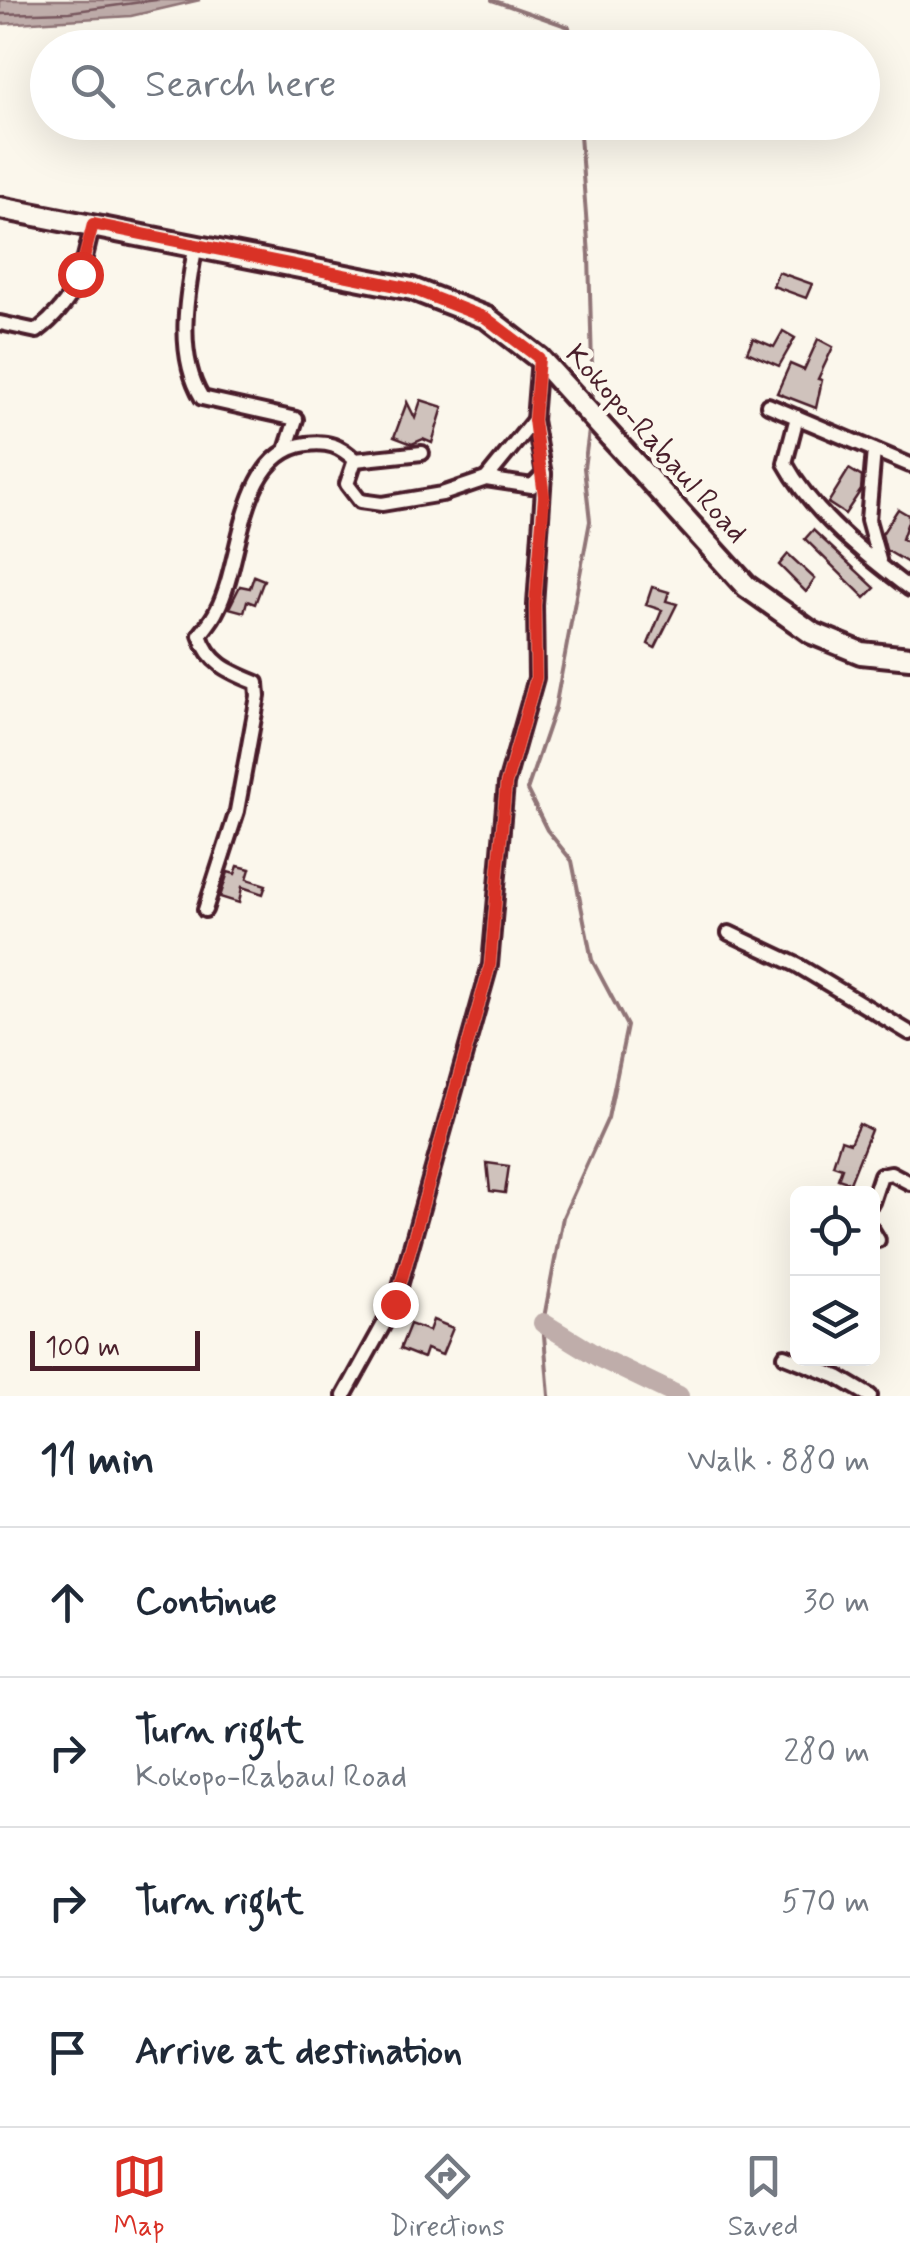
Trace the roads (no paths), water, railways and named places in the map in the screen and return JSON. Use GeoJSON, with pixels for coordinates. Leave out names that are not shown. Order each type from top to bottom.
{"type":"FeatureCollection","features":[{"type":"Feature","properties":{"kind":"main road","name":"Kokopo-Rabaul Road"},"geometry":{"type":"LineString","coordinates":[[0,208],[196,244],[449,300],[486,318],[539,358],[746,586],[812,633],[861,654],[910,658]]}},
{"type":"Feature","properties":{"kind":"street"},"geometry":{"type":"LineString","coordinates":[[0,323],[38,331],[64,309],[80,274],[93,224]]}},
{"type":"Feature","properties":{"kind":"street"},"geometry":{"type":"LineString","coordinates":[[196,244],[188,288],[188,377],[202,398],[296,420],[287,447]]}},
{"type":"Feature","properties":{"kind":"street"},"geometry":{"type":"LineString","coordinates":[[344,1396],[395,1304],[490,965],[506,784],[536,678],[535,605],[544,474],[534,420],[539,358]]}},
{"type":"Feature","properties":{"kind":"street"},"geometry":{"type":"LineString","coordinates":[[768,405],[910,465]]}},
{"type":"Feature","properties":{"kind":"street"},"geometry":{"type":"LineString","coordinates":[[797,417],[785,464],[796,483],[910,589]]}},
{"type":"Feature","properties":{"kind":"street"},"geometry":{"type":"LineString","coordinates":[[486,479],[534,420]]}},
{"type":"Feature","properties":{"kind":"street"},"geometry":{"type":"LineString","coordinates":[[204,910],[237,812],[258,696],[257,683],[227,671],[206,655],[200,635],[219,608],[244,518],[269,462],[287,447],[318,442],[340,446],[354,460]]}},
{"type":"Feature","properties":{"kind":"street"},"geometry":{"type":"LineString","coordinates":[[874,450],[868,520],[880,564]]}},
{"type":"Feature","properties":{"kind":"street"},"geometry":{"type":"LineString","coordinates":[[354,460],[422,453]]}},
{"type":"Feature","properties":{"kind":"street"},"geometry":{"type":"LineString","coordinates":[[354,460],[348,484],[360,501],[382,504],[486,479],[532,486],[544,474]]}},
{"type":"Feature","properties":{"kind":"street"},"geometry":{"type":"LineString","coordinates":[[729,932],[797,966],[910,1033]]}},
{"type":"Feature","properties":{"kind":"street"},"geometry":{"type":"LineString","coordinates":[[877,1186],[881,1175],[891,1173],[910,1183]]}},
{"type":"Feature","properties":{"kind":"street"},"geometry":{"type":"LineString","coordinates":[[785,1356],[838,1377],[870,1396]]}},
{"type":"Feature","properties":{"kind":"water"},"geometry":{"type":"Polygon","coordinates":[[[0,0],[200,0],[131,16],[0,24],[0,0]]]}},
{"type":"Feature","properties":{"kind":"waterway"},"geometry":{"type":"LineString","coordinates":[[492,0],[569,30]]}},
{"type":"Feature","properties":{"kind":"waterway"},"geometry":{"type":"LineString","coordinates":[[580,140],[589,255],[593,404]]}},
{"type":"Feature","properties":{"kind":"waterway"},"geometry":{"type":"LineString","coordinates":[[549,1396],[543,1323],[563,1217],[608,1118],[627,1026],[592,960],[572,861],[547,830],[527,790],[555,708],[590,521],[584,468],[590,423]]}},
{"type":"Feature","properties":{"kind":"waterway"},"geometry":{"type":"LineString","coordinates":[[543,1323],[600,1358],[679,1396]]}}]}
